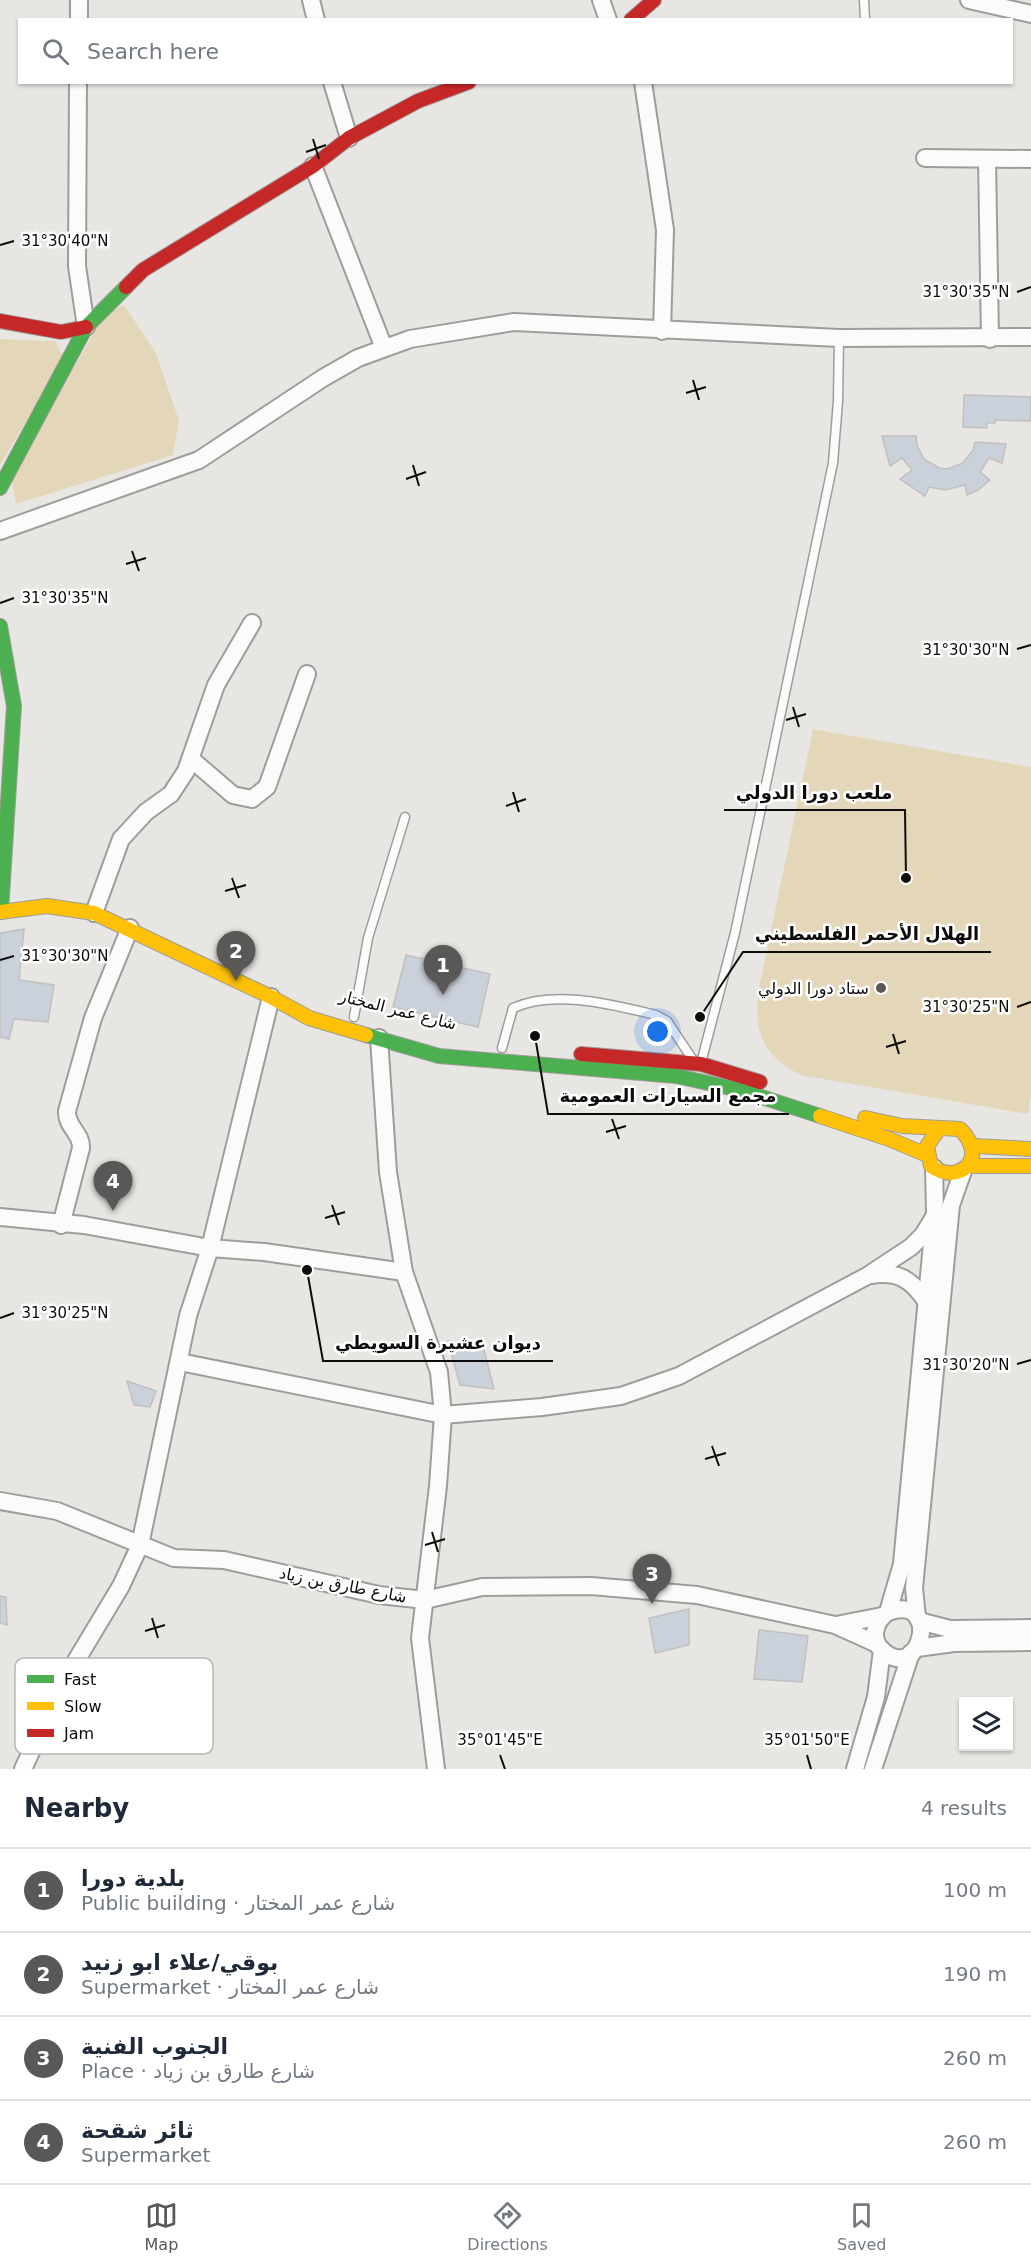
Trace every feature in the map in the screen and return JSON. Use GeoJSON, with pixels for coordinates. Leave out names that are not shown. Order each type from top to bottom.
{"type":"FeatureCollection","features":[{"type":"Feature","properties":{"kind":"main road"},"geometry":{"type":"LineString","coordinates":[[633,18],[654,0]]}},
{"type":"Feature","properties":{"kind":"main road"},"geometry":{"type":"LineString","coordinates":[[0,488],[86,327],[143,270],[313,166],[349,138],[418,101],[464,84]]}},
{"type":"Feature","properties":{"kind":"main road"},"geometry":{"type":"LineString","coordinates":[[0,321],[61,332],[86,327]]}},
{"type":"Feature","properties":{"kind":"main road"},"geometry":{"type":"LineString","coordinates":[[0,626],[14,706],[1,912]]}},
{"type":"Feature","properties":{"kind":"main road","name":"شارع عمر المختار"},"geometry":{"type":"LineString","coordinates":[[1,912],[42,906],[72,908],[94,913],[130,928],[309,1018],[439,1056],[676,1076],[709,1082],[889,1139],[930,1162]]}},
{"type":"Feature","properties":{"kind":"main road","name":"شارع عمر المختار"},"geometry":{"type":"LineString","coordinates":[[271,997],[424,1037]]}},
{"type":"Feature","properties":{"kind":"main road","name":"شارع عمر المختار"},"geometry":{"type":"LineString","coordinates":[[452,1042],[698,1063],[861,1117],[902,1126],[939,1129]]}},
{"type":"Feature","properties":{"kind":"main road"},"geometry":{"type":"LineString","coordinates":[[965,1168],[972,1160],[974,1146],[967,1133],[960,1129],[939,1129],[928,1142],[930,1162],[948,1174],[965,1168],[1031,1166]]}},
{"type":"Feature","properties":{"kind":"main road"},"geometry":{"type":"LineString","coordinates":[[974,1146],[1031,1149]]}},
{"type":"Feature","properties":{"kind":"street"},"geometry":{"type":"LineString","coordinates":[[79,0],[79,18]]}},
{"type":"Feature","properties":{"kind":"street"},"geometry":{"type":"LineString","coordinates":[[311,0],[316,18]]}},
{"type":"Feature","properties":{"kind":"street"},"geometry":{"type":"LineString","coordinates":[[601,0],[607,18]]}},
{"type":"Feature","properties":{"kind":"street"},"geometry":{"type":"LineString","coordinates":[[969,0],[1031,14]]}},
{"type":"Feature","properties":{"kind":"street"},"geometry":{"type":"LineString","coordinates":[[78,84],[77,266],[86,327]]}},
{"type":"Feature","properties":{"kind":"street"},"geometry":{"type":"LineString","coordinates":[[333,84],[349,138]]}},
{"type":"Feature","properties":{"kind":"street"},"geometry":{"type":"LineString","coordinates":[[643,84],[665,230],[662,331]]}},
{"type":"Feature","properties":{"kind":"street"},"geometry":{"type":"LineString","coordinates":[[925,159],[1031,159]]}},
{"type":"Feature","properties":{"kind":"street"},"geometry":{"type":"LineString","coordinates":[[987,159],[990,339]]}},
{"type":"Feature","properties":{"kind":"street"},"geometry":{"type":"LineString","coordinates":[[313,166],[384,348]]}},
{"type":"Feature","properties":{"kind":"street"},"geometry":{"type":"LineString","coordinates":[[0,531],[199,460],[323,378],[358,358],[410,339],[514,322],[839,338],[1031,337]]}},
{"type":"Feature","properties":{"kind":"street"},"geometry":{"type":"LineString","coordinates":[[94,913],[121,839],[146,812],[171,794],[191,759],[216,685],[252,623]]}},
{"type":"Feature","properties":{"kind":"street"},"geometry":{"type":"LineString","coordinates":[[191,759],[233,795],[252,799],[267,787],[307,674]]}},
{"type":"Feature","properties":{"kind":"street"},"geometry":{"type":"LineString","coordinates":[[61,1225],[81,1148],[80,1138],[68,1122],[67,1111],[93,1018],[130,928]]}},
{"type":"Feature","properties":{"kind":"street"},"geometry":{"type":"LineString","coordinates":[[78,1658],[121,1586],[140,1545],[188,1316],[210,1248],[271,997]]}},
{"type":"Feature","properties":{"kind":"street"},"geometry":{"type":"LineString","coordinates":[[379,1038],[388,1172],[404,1272],[439,1372],[443,1415],[420,1638],[436,1769]]}},
{"type":"Feature","properties":{"kind":"street"},"geometry":{"type":"LineString","coordinates":[[855,1769],[876,1697],[880,1647],[875,1629],[885,1614],[902,1564],[934,1217],[930,1162]]}},
{"type":"Feature","properties":{"kind":"street"},"geometry":{"type":"LineString","coordinates":[[873,1769],[914,1650],[923,1632],[918,1619],[914,1588],[950,1216],[965,1168]]}},
{"type":"Feature","properties":{"kind":"street"},"geometry":{"type":"LineString","coordinates":[[0,1217],[61,1225],[84,1225],[210,1248],[264,1252],[404,1272]]}},
{"type":"Feature","properties":{"kind":"street"},"geometry":{"type":"LineString","coordinates":[[180,1362],[443,1415],[542,1407],[631,1392],[679,1376],[867,1276],[911,1247],[923,1235],[934,1217]]}},
{"type":"Feature","properties":{"kind":"street"},"geometry":{"type":"LineString","coordinates":[[867,1276],[898,1274],[917,1287],[926,1301]]}},
{"type":"Feature","properties":{"kind":"street","name":"شارع طارق بن زياد"},"geometry":{"type":"LineString","coordinates":[[0,1501],[57,1511],[174,1558],[224,1560],[330,1586],[425,1600],[482,1587],[591,1586],[697,1595],[835,1625]]}},
{"type":"Feature","properties":{"kind":"street"},"geometry":{"type":"LineString","coordinates":[[835,1625],[903,1609],[918,1619],[950,1629],[1031,1628]]}},
{"type":"Feature","properties":{"kind":"street"},"geometry":{"type":"LineString","coordinates":[[835,1625],[895,1656],[954,1642],[1031,1642]]}},
{"type":"Feature","properties":{"kind":"street"},"geometry":{"type":"LineString","coordinates":[[23,1769],[30,1754]]}},
{"type":"Feature","properties":{"kind":"lane"},"geometry":{"type":"LineString","coordinates":[[864,0],[865,18]]}},
{"type":"Feature","properties":{"kind":"lane"},"geometry":{"type":"LineString","coordinates":[[698,1063],[740,911],[833,463],[838,401],[839,338]]}},
{"type":"Feature","properties":{"kind":"lane"},"geometry":{"type":"LineString","coordinates":[[354,1017],[368,938],[405,817]]}},
{"type":"Feature","properties":{"kind":"lane"},"geometry":{"type":"LineString","coordinates":[[502,1048],[513,1008],[530,1000],[568,1000],[656,1016],[668,1021],[698,1063]]}},
{"type":"Feature","properties":{"kind":"shaded area"},"geometry":{"type":"Polygon","coordinates":[[[124,305],[156,353],[179,421],[173,455],[16,504],[11,475],[105,314],[124,305]]]}},
{"type":"Feature","properties":{"kind":"shaded area"},"geometry":{"type":"Polygon","coordinates":[[[0,339],[55,341],[64,358],[0,465],[0,339]]]}},
{"type":"Feature","properties":{"kind":"shaded area"},"geometry":{"type":"Polygon","coordinates":[[[813,729],[1031,767],[1031,1096],[1028,1114],[800,1075],[776,1059],[768,1050],[759,1029],[757,1017],[759,988],[813,729]]]}},
{"type":"Feature","properties":{"kind":"building"},"geometry":{"type":"Polygon","coordinates":[[[964,395],[1031,397],[1031,421],[995,420],[995,423],[987,423],[987,428],[963,427],[964,395]]]}},
{"type":"Feature","properties":{"kind":"building"},"geometry":{"type":"Polygon","coordinates":[[[882,436],[916,436],[917,445],[924,459],[939,468],[947,469],[963,463],[973,450],[975,442],[1006,444],[1002,463],[989,458],[980,472],[990,480],[978,490],[967,495],[965,485],[945,490],[929,487],[925,496],[900,479],[912,470],[902,458],[890,466],[882,436]]]}},
{"type":"Feature","properties":{"kind":"building"},"geometry":{"type":"Polygon","coordinates":[[[24,929],[19,980],[54,985],[48,1022],[14,1019],[9,1039],[0,1037],[0,933],[24,929]]]}},
{"type":"Feature","properties":{"kind":"building"},"geometry":{"type":"Polygon","coordinates":[[[406,955],[490,974],[478,1027],[393,1007],[406,955]]]}},
{"type":"Feature","properties":{"kind":"building"},"geometry":{"type":"Polygon","coordinates":[[[448,1341],[483,1346],[494,1389],[460,1385],[448,1341]]]}},
{"type":"Feature","properties":{"kind":"building"},"geometry":{"type":"Polygon","coordinates":[[[127,1381],[156,1391],[150,1407],[134,1405],[127,1381]]]}},
{"type":"Feature","properties":{"kind":"building"},"geometry":{"type":"Polygon","coordinates":[[[0,1596],[6,1597],[7,1625],[0,1623],[0,1596]]]}},
{"type":"Feature","properties":{"kind":"building"},"geometry":{"type":"Polygon","coordinates":[[[689,1609],[689,1645],[655,1653],[649,1618],[689,1609]]]}},
{"type":"Feature","properties":{"kind":"building"},"geometry":{"type":"Polygon","coordinates":[[[759,1630],[808,1636],[802,1682],[754,1679],[759,1630]]]}},
{"type":"Feature","properties":{"kind":"traffic: fast"},"geometry":{"type":"LineString","coordinates":[[0,488],[86,327],[126,287]]}},
{"type":"Feature","properties":{"kind":"traffic: fast"},"geometry":{"type":"LineString","coordinates":[[0,626],[14,706],[1,912]]}},
{"type":"Feature","properties":{"kind":"traffic: fast"},"geometry":{"type":"LineString","coordinates":[[366,1035],[439,1056],[676,1076],[740,1090],[820,1116]]}},
{"type":"Feature","properties":{"kind":"traffic: slow"},"geometry":{"type":"LineString","coordinates":[[0,912],[47,906],[94,913],[271,997],[309,1018],[366,1035]]}},
{"type":"Feature","properties":{"kind":"traffic: slow"},"geometry":{"type":"LineString","coordinates":[[820,1116],[889,1139],[927,1155]]}},
{"type":"Feature","properties":{"kind":"traffic: slow"},"geometry":{"type":"LineString","coordinates":[[865,1118],[902,1126],[960,1129],[972,1150],[971,1159],[960,1171],[951,1173],[931,1166],[927,1146],[939,1129]]}},
{"type":"Feature","properties":{"kind":"traffic: slow"},"geometry":{"type":"LineString","coordinates":[[974,1146],[1031,1149]]}},
{"type":"Feature","properties":{"kind":"traffic: slow"},"geometry":{"type":"LineString","coordinates":[[968,1166],[1031,1166]]}},
{"type":"Feature","properties":{"kind":"traffic: jam"},"geometry":{"type":"LineString","coordinates":[[633,18],[654,0]]}},
{"type":"Feature","properties":{"kind":"traffic: jam"},"geometry":{"type":"LineString","coordinates":[[126,287],[143,270],[313,166],[349,138],[418,101],[464,84]]}},
{"type":"Feature","properties":{"kind":"traffic: jam"},"geometry":{"type":"LineString","coordinates":[[0,321],[61,332],[86,327]]}},
{"type":"Feature","properties":{"kind":"traffic: jam"},"geometry":{"type":"LineString","coordinates":[[581,1054],[701,1064],[760,1082]]}},
{"type":"Feature","properties":{"kind":"place","name":"ملعب دورا الدولي"},"geometry":{"type":"Point","coordinates":[906,878]}},
{"type":"Feature","properties":{"kind":"place","name":"بوقي/علاء ابو زنيد"},"geometry":{"type":"Point","coordinates":[236,981]}},
{"type":"Feature","properties":{"kind":"place","name":"ستاد دورا الدولي"},"geometry":{"type":"Point","coordinates":[881,988]}},
{"type":"Feature","properties":{"kind":"place","name":"بلدية دورا"},"geometry":{"type":"Point","coordinates":[443,995]}},
{"type":"Feature","properties":{"kind":"place","name":"الهلال الأحمر الفلسطيني"},"geometry":{"type":"Point","coordinates":[700,1017]}},
{"type":"Feature","properties":{"kind":"place","name":"مجمع السيارات العمومية"},"geometry":{"type":"Point","coordinates":[535,1036]}},
{"type":"Feature","properties":{"kind":"place","name":"ثائر شقحة"},"geometry":{"type":"Point","coordinates":[113,1211]}},
{"type":"Feature","properties":{"kind":"place","name":"ديوان عشيرة السويطي"},"geometry":{"type":"Point","coordinates":[307,1270]}},
{"type":"Feature","properties":{"kind":"place","name":"الجنوب الفنية"},"geometry":{"type":"Point","coordinates":[652,1604]}}]}
